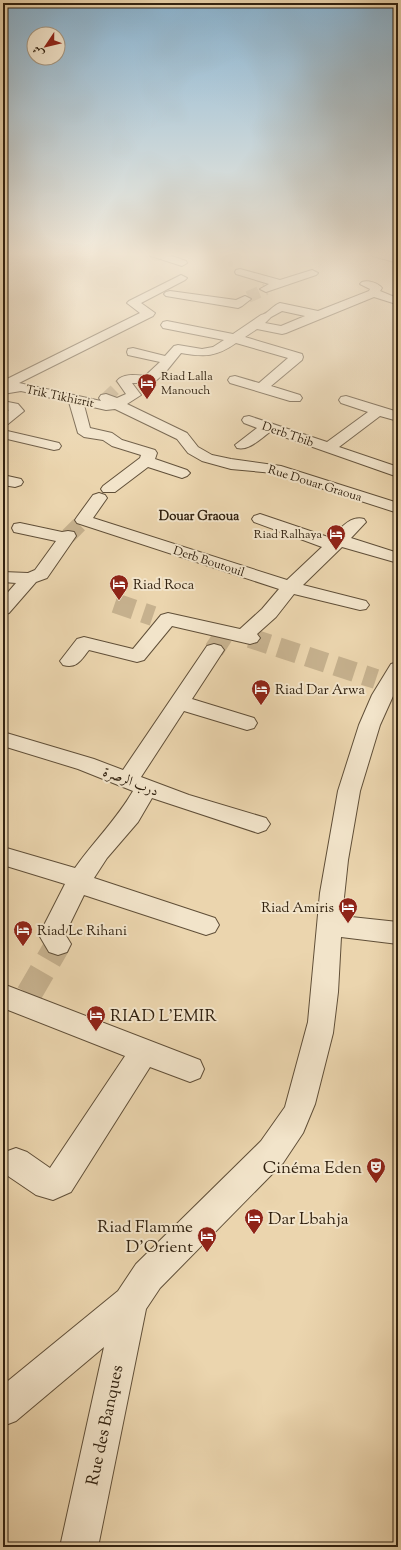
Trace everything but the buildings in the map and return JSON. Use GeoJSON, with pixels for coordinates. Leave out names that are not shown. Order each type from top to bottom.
{"type":"FeatureCollection","features":[{"type":"Feature","properties":{"kind":"street"},"geometry":{"type":"LineString","coordinates":[[3,386],[124,326]]}},
{"type":"Feature","properties":{"kind":"street"},"geometry":{"type":"LineString","coordinates":[[174,326],[234,338],[297,356],[261,388]]}},
{"type":"Feature","properties":{"kind":"street"},"geometry":{"type":"LineString","coordinates":[[111,401],[134,395],[122,377],[148,380],[159,371],[178,349],[202,352],[214,350],[250,326]]}},
{"type":"Feature","properties":{"kind":"street"},"geometry":{"type":"LineString","coordinates":[[278,326],[282,330],[291,326]]}},
{"type":"Feature","properties":{"kind":"street"},"geometry":{"type":"LineString","coordinates":[[133,352],[167,360]]}},
{"type":"Feature","properties":{"kind":"street"},"geometry":{"type":"LineString","coordinates":[[235,380],[295,398]]}},
{"type":"Feature","properties":{"kind":"street","name":"Trik Tikhizrit"},"geometry":{"type":"LineString","coordinates":[[3,391],[77,404],[106,406],[111,401]]}},
{"type":"Feature","properties":{"kind":"street"},"geometry":{"type":"LineString","coordinates":[[346,400],[398,417]]}},
{"type":"Feature","properties":{"kind":"street","name":"Rue Douar Graoua"},"geometry":{"type":"LineString","coordinates":[[111,401],[182,436],[193,450],[207,458],[231,464],[276,469],[398,508]]}},
{"type":"Feature","properties":{"kind":"street"},"geometry":{"type":"LineString","coordinates":[[77,404],[83,430],[89,434],[107,436],[117,443],[150,453],[146,461],[182,473]]}},
{"type":"Feature","properties":{"kind":"street"},"geometry":{"type":"LineString","coordinates":[[3,405],[13,407],[16,411],[3,421]]}},
{"type":"Feature","properties":{"kind":"street","name":"Derb Tbib"},"geometry":{"type":"LineString","coordinates":[[328,448],[378,411]]}},
{"type":"Feature","properties":{"kind":"street","name":"Derb Tbib"},"geometry":{"type":"LineString","coordinates":[[249,420],[398,472]]}},
{"type":"Feature","properties":{"kind":"street"},"geometry":{"type":"LineString","coordinates":[[242,445],[268,427]]}},
{"type":"Feature","properties":{"kind":"street"},"geometry":{"type":"LineString","coordinates":[[3,434],[54,446]]}},
{"type":"Feature","properties":{"kind":"street","name":"Derb Boutouil"},"geometry":{"type":"LineString","coordinates":[[146,461],[104,494],[82,522],[290,587],[360,606]]}},
{"type":"Feature","properties":{"kind":"street"},"geometry":{"type":"LineString","coordinates":[[260,519],[335,542],[398,558]]}},
{"type":"Feature","properties":{"kind":"street"},"geometry":{"type":"LineString","coordinates":[[70,661],[84,643],[137,656],[161,618],[221,640],[247,637],[290,587],[335,542],[358,522]]}},
{"type":"Feature","properties":{"kind":"street"},"geometry":{"type":"LineString","coordinates":[[3,577],[30,578],[44,572],[66,537],[20,528]]}},
{"type":"Feature","properties":{"kind":"street"},"geometry":{"type":"LineString","coordinates":[[3,609],[30,578]]}},
{"type":"Feature","properties":{"kind":"street"},"geometry":{"type":"LineString","coordinates":[[58,944],[52,935],[79,881],[99,852],[130,816],[137,784],[180,702],[221,640]]}},
{"type":"Feature","properties":{"kind":"street"},"geometry":{"type":"LineString","coordinates":[[3,1408],[130,1303],[148,1276],[272,1152],[284,1137],[298,1112],[313,1059],[324,1004],[335,863],[344,813],[361,749],[387,677]]}},
{"type":"Feature","properties":{"kind":"street"},"geometry":{"type":"LineString","coordinates":[[180,702],[247,723]]}},
{"type":"Feature","properties":{"kind":"street","name":"درب الرصرة"},"geometry":{"type":"LineString","coordinates":[[3,739],[86,764],[217,813],[258,824]]}},
{"type":"Feature","properties":{"kind":"street"},"geometry":{"type":"LineString","coordinates":[[3,856],[206,925]]}},
{"type":"Feature","properties":{"kind":"street"},"geometry":{"type":"LineString","coordinates":[[329,925],[398,933]]}},
{"type":"Feature","properties":{"kind":"street"},"geometry":{"type":"LineString","coordinates":[[13,999],[190,1069]]}},
{"type":"Feature","properties":{"kind":"street"},"geometry":{"type":"LineString","coordinates":[[16,1162],[47,1184],[53,1184],[60,1181],[145,1050]]}},
{"type":"Feature","properties":{"kind":"street","name":"Rue des Banques"},"geometry":{"type":"LineString","coordinates":[[79,1547],[130,1303]]}},
{"type":"Feature","properties":{"kind":"tunnel"},"geometry":{"type":"LineString","coordinates":[[106,398],[124,381]]}},
{"type":"Feature","properties":{"kind":"tunnel"},"geometry":{"type":"LineString","coordinates":[[68,536],[81,523]]}},
{"type":"Feature","properties":{"kind":"tunnel"},"geometry":{"type":"LineString","coordinates":[[115,603],[153,616]]}},
{"type":"Feature","properties":{"kind":"tunnel"},"geometry":{"type":"LineString","coordinates":[[214,650],[223,636]]}},
{"type":"Feature","properties":{"kind":"tunnel"},"geometry":{"type":"LineString","coordinates":[[250,638],[376,679]]}},
{"type":"Feature","properties":{"kind":"tunnel"},"geometry":{"type":"LineString","coordinates":[[29,994],[58,944]]}},
{"type":"Feature","properties":{"kind":"place","name":"Riad Lalla Manouch"},"geometry":{"type":"Point","coordinates":[147,400]}},
{"type":"Feature","properties":{"kind":"place","name":"Riad Ralhaya"},"geometry":{"type":"Point","coordinates":[336,551]}},
{"type":"Feature","properties":{"kind":"place","name":"Riad Roca"},"geometry":{"type":"Point","coordinates":[119,601]}},
{"type":"Feature","properties":{"kind":"place","name":"Riad Dar Arwa"},"geometry":{"type":"Point","coordinates":[261,706]}},
{"type":"Feature","properties":{"kind":"place","name":"Riad Amiris"},"geometry":{"type":"Point","coordinates":[348,924]}},
{"type":"Feature","properties":{"kind":"place","name":"Riad Le Rihani"},"geometry":{"type":"Point","coordinates":[23,947]}},
{"type":"Feature","properties":{"kind":"place","name":"RIAD L'EMIR"},"geometry":{"type":"Point","coordinates":[96,1032]}},
{"type":"Feature","properties":{"kind":"place","name":"Cinéma Eden"},"geometry":{"type":"Point","coordinates":[376,1184]}},
{"type":"Feature","properties":{"kind":"place","name":"Dar Lbahja"},"geometry":{"type":"Point","coordinates":[254,1235]}},
{"type":"Feature","properties":{"kind":"place","name":"Riad Flamme D'Orient"},"geometry":{"type":"Point","coordinates":[207,1253]}},
{"type":"Feature","properties":{"kind":"district","name":"Douar Graoua"},"geometry":{"type":"Point","coordinates":[199,515]}}]}
